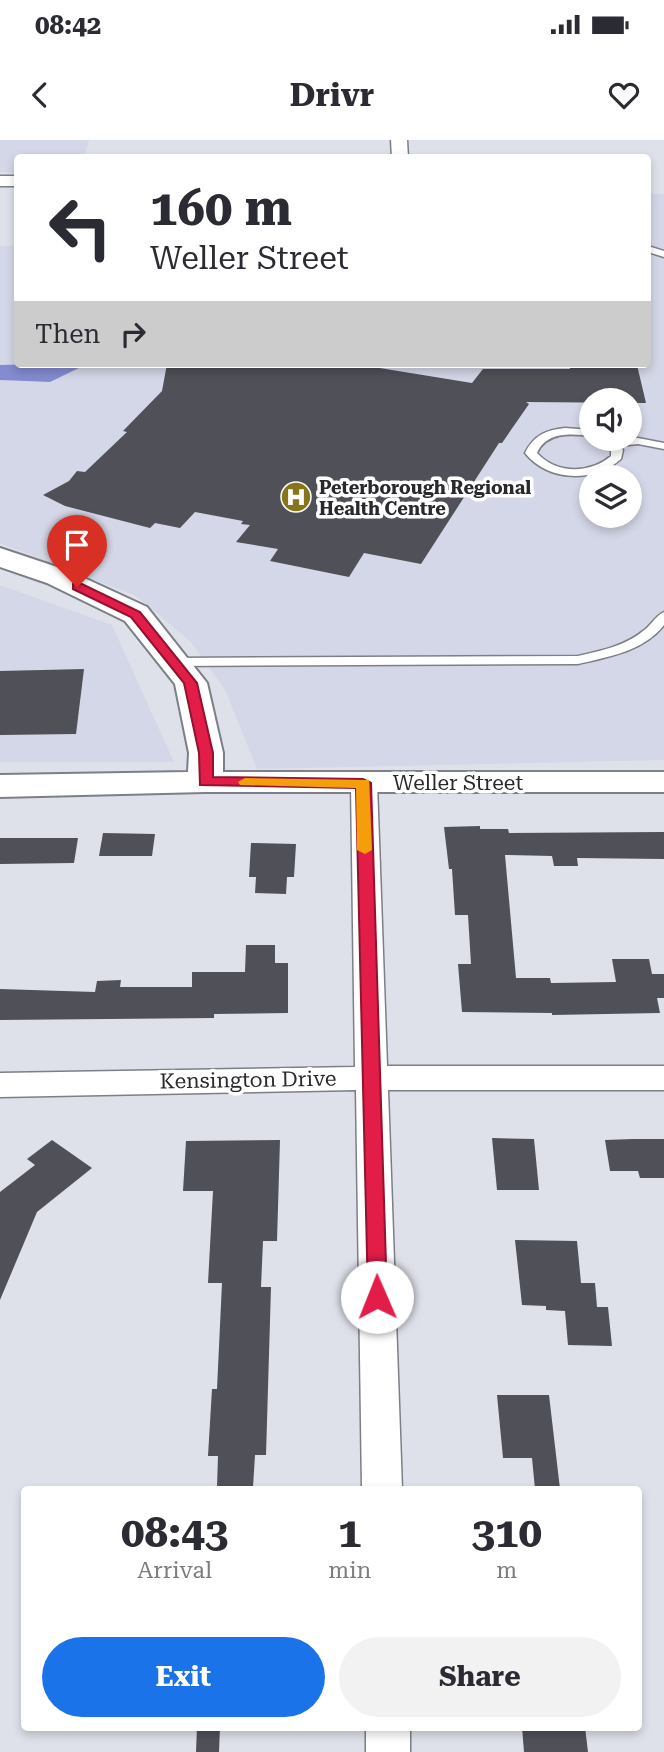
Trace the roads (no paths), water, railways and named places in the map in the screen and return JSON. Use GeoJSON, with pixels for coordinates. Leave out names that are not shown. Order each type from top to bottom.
{"type":"FeatureCollection","features":[{"type":"Feature","properties":{"kind":"street"},"geometry":{"type":"LineString","coordinates":[[0,557],[58,577],[136,614],[191,683],[206,753],[205,782]]}},
{"type":"Feature","properties":{"kind":"street","name":"Weller Street"},"geometry":{"type":"LineString","coordinates":[[0,786],[205,782],[664,782]]}},
{"type":"Feature","properties":{"kind":"street"},"geometry":{"type":"LineString","coordinates":[[363,783],[382,1486]]}},
{"type":"Feature","properties":{"kind":"street","name":"Kensington Drive"},"geometry":{"type":"LineString","coordinates":[[0,1085],[372,1078],[664,1078]]}},
{"type":"Feature","properties":{"kind":"street"},"geometry":{"type":"LineString","coordinates":[[388,1731],[388,1752]]}},
{"type":"Feature","properties":{"kind":"lane"},"geometry":{"type":"LineString","coordinates":[[579,432],[552,433],[541,438],[531,453],[546,466],[589,471],[612,463],[617,457],[614,451]]}},
{"type":"Feature","properties":{"kind":"lane"},"geometry":{"type":"LineString","coordinates":[[642,442],[664,446]]}},
{"type":"Feature","properties":{"kind":"lane"},"geometry":{"type":"LineString","coordinates":[[174,662],[578,660],[604,654],[638,640],[653,630],[664,616]]}},
{"type":"Feature","properties":{"kind":"water"},"geometry":{"type":"Polygon","coordinates":[[[0,365],[14,365],[14,368],[79,368],[50,382],[0,380],[0,365]]]}},
{"type":"Feature","properties":{"kind":"place","name":"Peterborough Regional Health Centre"},"geometry":{"type":"Point","coordinates":[296,497]}}]}
